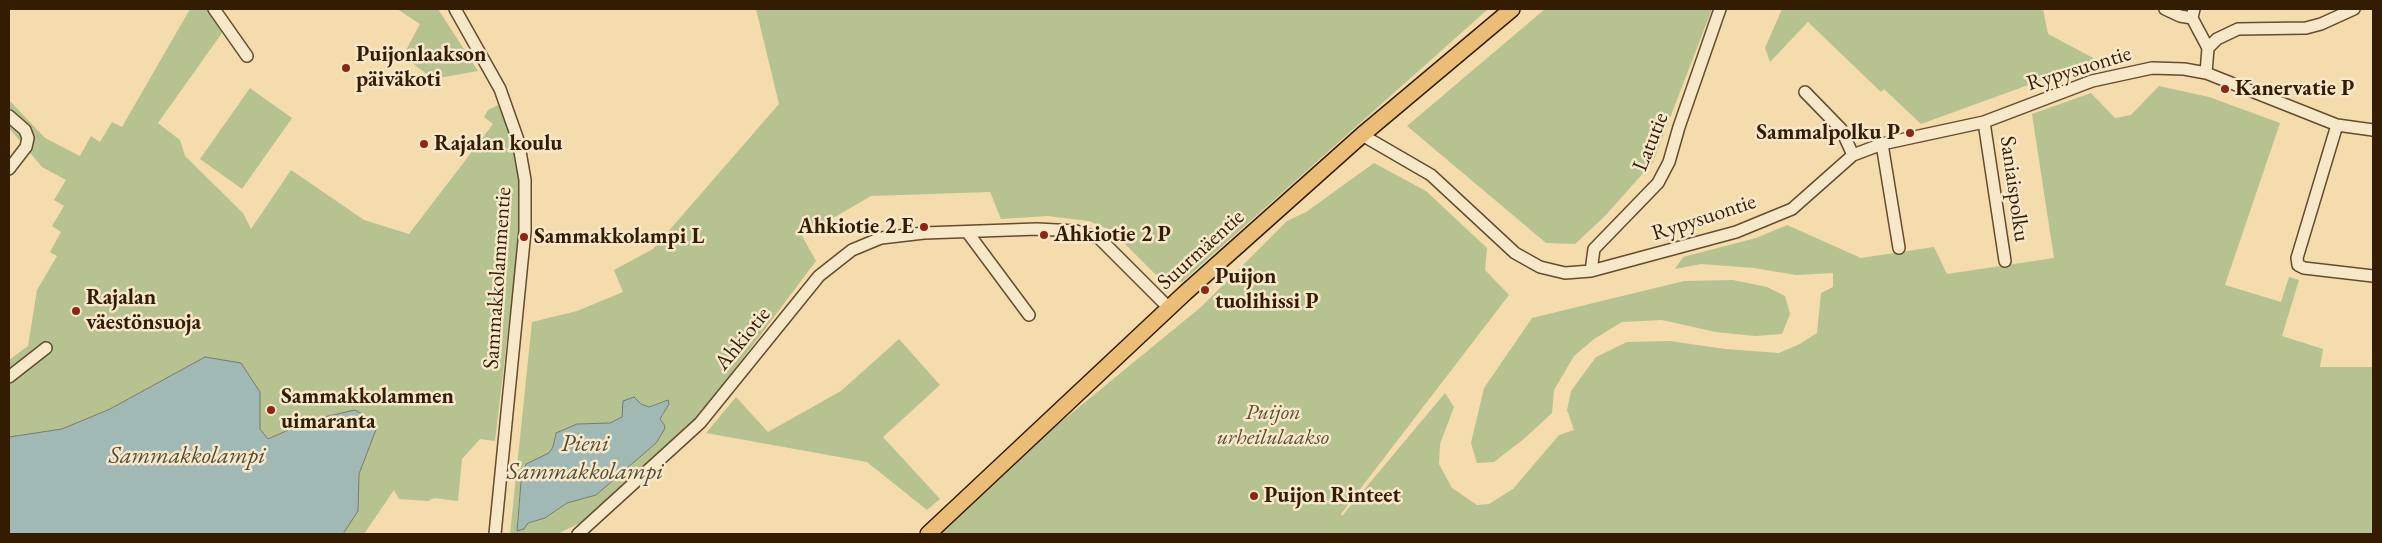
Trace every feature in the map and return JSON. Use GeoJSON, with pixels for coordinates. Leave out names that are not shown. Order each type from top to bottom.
{"type":"FeatureCollection","features":[{"type":"Feature","properties":{"kind":"main road","name":"Suurmäentie"},"geometry":{"type":"LineString","coordinates":[[928,534],[1169,308],[1362,135],[1512,9]]}},
{"type":"Feature","properties":{"kind":"street"},"geometry":{"type":"LineString","coordinates":[[214,9],[247,56]]}},
{"type":"Feature","properties":{"kind":"street","name":"Sammakkolammentie"},"geometry":{"type":"LineString","coordinates":[[455,9],[500,89],[518,140],[525,180],[526,204],[523,258],[495,534]]}},
{"type":"Feature","properties":{"kind":"street","name":"Latutie"},"geometry":{"type":"LineString","coordinates":[[1591,271],[1594,249],[1658,183],[1669,162],[1679,127],[1720,9]]}},
{"type":"Feature","properties":{"kind":"street"},"geometry":{"type":"LineString","coordinates":[[2165,9],[2180,16],[2193,13],[2208,48],[2206,73]]}},
{"type":"Feature","properties":{"kind":"street"},"geometry":{"type":"LineString","coordinates":[[2208,48],[2217,39],[2238,29],[2306,28],[2322,24],[2354,9]]}},
{"type":"Feature","properties":{"kind":"street","name":"Rypysuontie"},"geometry":{"type":"LineString","coordinates":[[1362,135],[1431,175],[1515,253],[1547,269],[1565,273],[1591,271],[1736,232],[1792,209],[1854,155],[1882,144],[1984,122],[2115,75],[2152,68],[2178,68],[2206,73],[2337,125],[2373,130]]}},
{"type":"Feature","properties":{"kind":"street"},"geometry":{"type":"LineString","coordinates":[[1804,92],[1841,129],[1854,155]]}},
{"type":"Feature","properties":{"kind":"street"},"geometry":{"type":"LineString","coordinates":[[9,116],[25,130],[28,138],[26,147],[9,169]]}},
{"type":"Feature","properties":{"kind":"street","name":"Saniaispolku"},"geometry":{"type":"LineString","coordinates":[[1984,122],[2005,261]]}},
{"type":"Feature","properties":{"kind":"street"},"geometry":{"type":"LineString","coordinates":[[2337,125],[2297,258],[2298,265],[2304,268],[2373,276]]}},
{"type":"Feature","properties":{"kind":"street"},"geometry":{"type":"LineString","coordinates":[[1882,144],[1899,248]]}},
{"type":"Feature","properties":{"kind":"street","name":"Ahkiotie"},"geometry":{"type":"LineString","coordinates":[[578,534],[700,423],[819,276],[852,250],[882,238],[924,233],[968,233],[1037,229],[1076,231],[1099,238],[1169,308]]}},
{"type":"Feature","properties":{"kind":"street"},"geometry":{"type":"LineString","coordinates":[[968,233],[1029,315]]}},
{"type":"Feature","properties":{"kind":"street"},"geometry":{"type":"LineString","coordinates":[[9,377],[46,348]]}},
{"type":"Feature","properties":{"kind":"green space"},"geometry":{"type":"Polygon","coordinates":[[[190,9],[207,9],[222,33],[158,123],[180,140],[185,156],[243,213],[251,229],[291,170],[364,220],[409,234],[493,124],[484,117],[488,110],[498,105],[504,113],[517,162],[521,189],[521,221],[495,441],[480,439],[462,459],[458,501],[434,498],[428,501],[399,499],[394,490],[364,534],[343,534],[358,511],[359,474],[376,427],[369,418],[311,420],[268,439],[260,429],[260,392],[205,357],[110,409],[62,429],[9,437],[9,360],[28,346],[37,290],[57,256],[50,252],[61,232],[52,226],[64,206],[54,200],[66,180],[42,167],[9,128],[9,100],[45,138],[80,156],[91,136],[100,142],[112,122],[122,127],[190,9]]]}},
{"type":"Feature","properties":{"kind":"green space"},"geometry":{"type":"Polygon","coordinates":[[[397,9],[438,9],[478,71],[433,79],[403,56],[420,24],[397,9]]]}},
{"type":"Feature","properties":{"kind":"green space"},"geometry":{"type":"Polygon","coordinates":[[[756,9],[1488,9],[1182,282],[1166,282],[1154,273],[1112,231],[1089,221],[1047,216],[1001,219],[990,192],[871,196],[802,236],[816,261],[692,426],[593,517],[557,534],[510,534],[532,322],[577,311],[623,292],[614,270],[653,249],[779,104],[756,9]],[[663,401],[649,407],[641,404],[623,410],[622,417],[610,423],[577,424],[555,435],[553,447],[549,453],[526,464],[521,482],[517,522],[528,523],[545,518],[567,503],[596,495],[601,488],[641,455],[661,423],[660,419],[664,414],[663,401]]]}},
{"type":"Feature","properties":{"kind":"green space"},"geometry":{"type":"Polygon","coordinates":[[[1545,9],[1712,9],[1653,162],[1605,216],[1575,244],[1546,243],[1407,126],[1545,9]]]}},
{"type":"Feature","properties":{"kind":"green space"},"geometry":{"type":"Polygon","coordinates":[[[1782,9],[2043,9],[2048,34],[2097,60],[1921,124],[1884,89],[1881,92],[1808,22],[1770,62],[1765,48],[1782,9]]]}},
{"type":"Feature","properties":{"kind":"green space","name":"Puijon urheilulaakso"},"geometry":{"type":"Polygon","coordinates":[[[2159,86],[2209,97],[2280,123],[2225,285],[2281,302],[2289,277],[2299,280],[2282,336],[2323,349],[2320,367],[2373,367],[2373,534],[940,534],[1018,457],[1201,307],[1287,221],[1306,212],[1374,163],[1426,191],[1487,248],[1485,270],[1509,295],[1341,514],[1342,516],[1445,393],[1454,407],[1440,444],[1439,464],[1452,488],[1477,505],[1489,504],[1513,489],[1559,435],[1574,430],[1567,410],[1571,391],[1596,357],[1627,342],[1670,341],[1725,349],[1779,353],[1800,344],[1817,333],[1821,293],[1833,287],[1833,273],[1796,275],[1754,268],[1701,264],[1675,269],[1683,257],[1756,238],[1787,225],[1861,258],[1934,247],[1947,274],[2054,258],[2032,114],[2091,93],[2115,118],[2131,115],[2159,86]]]}},
{"type":"Feature","properties":{"kind":"green space"},"geometry":{"type":"Polygon","coordinates":[[[250,88],[292,118],[242,189],[200,159],[250,88]]]}},
{"type":"Feature","properties":{"kind":"green space"},"geometry":{"type":"Polygon","coordinates":[[[1733,280],[1767,287],[1785,296],[1790,314],[1782,334],[1755,336],[1716,332],[1662,320],[1622,322],[1594,339],[1574,356],[1554,390],[1552,413],[1525,438],[1494,462],[1477,463],[1471,443],[1484,388],[1532,318],[1684,281],[1733,280]]]}},
{"type":"Feature","properties":{"kind":"green space"},"geometry":{"type":"Polygon","coordinates":[[[899,339],[940,385],[883,437],[940,499],[927,510],[867,462],[706,433],[736,397],[768,432],[841,391],[899,339]]]}},
{"type":"Feature","properties":{"kind":"water","name":"Sammakkolampi"},"geometry":{"type":"Polygon","coordinates":[[[205,357],[241,363],[260,392],[260,429],[268,439],[311,420],[355,410],[369,418],[377,427],[359,474],[358,511],[343,534],[9,534],[9,437],[62,429],[110,409],[205,357]]]}},
{"type":"Feature","properties":{"kind":"water","name":"Pieni Sammakkolampi"},"geometry":{"type":"Polygon","coordinates":[[[634,397],[641,404],[649,407],[668,400],[669,404],[660,419],[665,426],[664,430],[656,443],[596,495],[567,503],[545,518],[528,523],[524,529],[517,531],[521,482],[526,464],[549,453],[553,447],[556,433],[577,424],[610,423],[622,417],[623,401],[634,397]]]}},
{"type":"Feature","properties":{"kind":"place","name":"Puijonlaakson päiväkoti"},"geometry":{"type":"Point","coordinates":[346,68]}},
{"type":"Feature","properties":{"kind":"place","name":"Kanervatie P"},"geometry":{"type":"Point","coordinates":[2225,89]}},
{"type":"Feature","properties":{"kind":"place","name":"Sammalpolku P"},"geometry":{"type":"Point","coordinates":[1910,133]}},
{"type":"Feature","properties":{"kind":"place","name":"Rajalan koulu"},"geometry":{"type":"Point","coordinates":[424,144]}},
{"type":"Feature","properties":{"kind":"place","name":"Ahkiotie 2 E"},"geometry":{"type":"Point","coordinates":[924,227]}},
{"type":"Feature","properties":{"kind":"place","name":"Ahkiotie 2 P"},"geometry":{"type":"Point","coordinates":[1044,235]}},
{"type":"Feature","properties":{"kind":"place","name":"Sammakkolampi L"},"geometry":{"type":"Point","coordinates":[524,237]}},
{"type":"Feature","properties":{"kind":"place","name":"Puijon tuolihissi P"},"geometry":{"type":"Point","coordinates":[1205,290]}},
{"type":"Feature","properties":{"kind":"place","name":"Rajalan väestönsuoja"},"geometry":{"type":"Point","coordinates":[76,311]}},
{"type":"Feature","properties":{"kind":"place","name":"Sammakkolammen uimaranta"},"geometry":{"type":"Point","coordinates":[271,410]}},
{"type":"Feature","properties":{"kind":"place","name":"Puijon Rinteet"},"geometry":{"type":"Point","coordinates":[1254,496]}}]}
